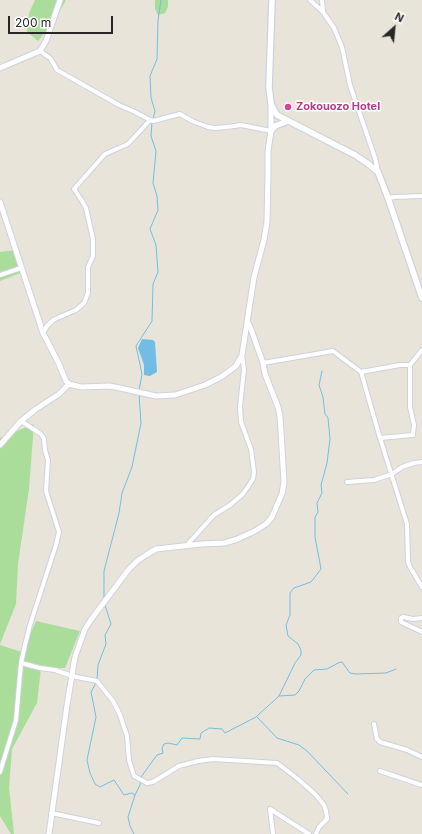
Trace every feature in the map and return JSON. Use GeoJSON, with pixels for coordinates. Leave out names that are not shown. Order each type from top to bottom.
{"type":"FeatureCollection","features":[{"type":"Feature","properties":{"kind":"main road"},"geometry":{"type":"LineString","coordinates":[[272,0],[269,87],[271,104],[277,115],[355,155],[378,172],[420,285],[422,298]]}},
{"type":"Feature","properties":{"kind":"main road"},"geometry":{"type":"LineString","coordinates":[[270,131],[275,126],[288,121]]}},
{"type":"Feature","properties":{"kind":"street"},"geometry":{"type":"LineString","coordinates":[[0,68],[40,51],[46,41],[60,0]]}},
{"type":"Feature","properties":{"kind":"street"},"geometry":{"type":"LineString","coordinates":[[310,0],[323,12],[334,28],[342,48],[350,85],[375,158],[378,172]]}},
{"type":"Feature","properties":{"kind":"street"},"geometry":{"type":"LineString","coordinates":[[322,0],[323,12]]}},
{"type":"Feature","properties":{"kind":"street"},"geometry":{"type":"LineString","coordinates":[[40,51],[51,59],[57,70],[119,105],[150,120],[153,121],[180,114],[192,121],[208,127],[215,128],[241,125],[270,131]]}},
{"type":"Feature","properties":{"kind":"street"},"geometry":{"type":"LineString","coordinates":[[0,202],[43,333],[66,381],[69,384],[81,387],[109,386],[156,396],[175,395],[205,385],[221,377],[236,366],[242,355],[254,278],[264,240],[267,221],[268,151],[271,104]]}},
{"type":"Feature","properties":{"kind":"street"},"geometry":{"type":"LineString","coordinates":[[43,333],[53,320],[76,310],[84,303],[88,293],[88,267],[93,256],[93,239],[86,208],[74,189],[105,154],[128,144],[150,120]]}},
{"type":"Feature","properties":{"kind":"street"},"geometry":{"type":"LineString","coordinates":[[388,198],[422,196]]}},
{"type":"Feature","properties":{"kind":"street"},"geometry":{"type":"LineString","coordinates":[[0,275],[21,268]]}},
{"type":"Feature","properties":{"kind":"street"},"geometry":{"type":"LineString","coordinates":[[49,834],[75,657],[85,629],[136,561],[156,549],[235,540],[266,524],[275,511],[282,494],[284,482],[281,428],[278,407],[248,324]]}},
{"type":"Feature","properties":{"kind":"street"},"geometry":{"type":"LineString","coordinates":[[380,438],[413,435],[414,425],[410,407],[410,365],[422,350]]}},
{"type":"Feature","properties":{"kind":"street"},"geometry":{"type":"LineString","coordinates":[[263,363],[333,351],[361,372],[407,524],[408,562],[422,587]]}},
{"type":"Feature","properties":{"kind":"street"},"geometry":{"type":"LineString","coordinates":[[186,546],[214,515],[230,505],[243,494],[253,479],[254,472],[251,449],[241,422],[240,406],[244,370],[242,355]]}},
{"type":"Feature","properties":{"kind":"street"},"geometry":{"type":"LineString","coordinates":[[361,372],[400,365],[410,365]]}},
{"type":"Feature","properties":{"kind":"street"},"geometry":{"type":"LineString","coordinates":[[0,445],[21,421],[59,394],[69,384]]}},
{"type":"Feature","properties":{"kind":"street"},"geometry":{"type":"LineString","coordinates":[[0,772],[16,720],[21,663],[30,625],[59,532],[46,491],[48,460],[44,439],[41,434],[21,421]]}},
{"type":"Feature","properties":{"kind":"street"},"geometry":{"type":"LineString","coordinates":[[346,482],[374,480],[392,474],[402,467],[422,462]]}},
{"type":"Feature","properties":{"kind":"street"},"geometry":{"type":"LineString","coordinates":[[422,618],[401,618],[401,622],[422,632]]}},
{"type":"Feature","properties":{"kind":"street"},"geometry":{"type":"LineString","coordinates":[[21,663],[55,670],[97,682],[113,702],[120,715],[127,736],[129,760],[134,776],[147,783],[153,782],[179,766],[198,761],[213,759],[277,763],[315,794],[324,805],[327,819],[319,827],[316,834]]}},
{"type":"Feature","properties":{"kind":"street"},"geometry":{"type":"LineString","coordinates":[[374,724],[377,739],[380,742],[407,750],[422,757]]}},
{"type":"Feature","properties":{"kind":"street"},"geometry":{"type":"LineString","coordinates":[[380,771],[422,785]]}},
{"type":"Feature","properties":{"kind":"street"},"geometry":{"type":"LineString","coordinates":[[273,834],[270,809],[309,834]]}},
{"type":"Feature","properties":{"kind":"street"},"geometry":{"type":"LineString","coordinates":[[51,813],[99,823]]}},
{"type":"Feature","properties":{"kind":"green space"},"geometry":{"type":"Polygon","coordinates":[[[35,0],[66,0],[55,20],[38,41],[27,32],[29,13],[35,0]]]}},
{"type":"Feature","properties":{"kind":"green space"},"geometry":{"type":"Polygon","coordinates":[[[155,0],[168,0],[168,7],[165,13],[158,15],[155,9],[155,0]]]}},
{"type":"Feature","properties":{"kind":"green space"},"geometry":{"type":"Polygon","coordinates":[[[15,250],[23,272],[0,281],[0,252],[15,250]]]}},
{"type":"Feature","properties":{"kind":"green space"},"geometry":{"type":"Polygon","coordinates":[[[34,424],[29,489],[18,564],[16,604],[0,644],[0,438],[34,424]]]}},
{"type":"Feature","properties":{"kind":"green space"},"geometry":{"type":"Polygon","coordinates":[[[36,621],[80,631],[65,668],[41,668],[37,703],[12,749],[9,788],[14,834],[11,834],[0,816],[0,645],[22,652],[36,621]]]}},
{"type":"Feature","properties":{"kind":"water"},"geometry":{"type":"Polygon","coordinates":[[[142,339],[153,340],[155,342],[157,372],[150,376],[144,375],[144,365],[138,348],[142,339]]]}},
{"type":"Feature","properties":{"kind":"waterway"},"geometry":{"type":"LineString","coordinates":[[153,119],[155,111],[151,98],[150,76],[157,59],[158,20],[161,0]]}},
{"type":"Feature","properties":{"kind":"waterway"},"geometry":{"type":"LineString","coordinates":[[139,391],[142,374],[136,346],[152,321],[153,284],[158,272],[156,245],[150,229],[158,210],[157,196],[153,183],[156,151],[151,136],[152,122]]}},
{"type":"Feature","properties":{"kind":"waterway"},"geometry":{"type":"LineString","coordinates":[[141,777],[157,755],[163,753],[162,748],[164,744],[168,743],[177,745],[182,738],[200,739],[201,733],[209,728],[222,729],[225,733],[256,717],[279,696],[295,663],[301,655],[301,650],[298,644],[288,636],[286,625],[290,615],[290,593],[294,588],[311,582],[321,569],[315,537],[315,517],[318,512],[317,503],[322,493],[321,485],[327,463],[330,439],[328,418],[325,414],[323,397],[319,385],[322,371]]}},
{"type":"Feature","properties":{"kind":"waterway"},"geometry":{"type":"LineString","coordinates":[[104,598],[104,571],[119,513],[122,493],[132,467],[141,423],[139,394]]}},
{"type":"Feature","properties":{"kind":"waterway"},"geometry":{"type":"LineString","coordinates":[[97,680],[98,665],[106,644],[105,635],[111,624],[105,605]]}},
{"type":"Feature","properties":{"kind":"waterway"},"geometry":{"type":"LineString","coordinates":[[279,696],[295,695],[299,691],[305,679],[314,670],[327,669],[342,662],[350,673],[356,674],[386,673],[396,669]]}},
{"type":"Feature","properties":{"kind":"waterway"},"geometry":{"type":"LineString","coordinates":[[96,683],[91,692],[96,717],[87,760],[90,773],[95,784],[100,787],[114,780],[124,795],[132,793],[135,795]]}},
{"type":"Feature","properties":{"kind":"waterway"},"geometry":{"type":"LineString","coordinates":[[257,717],[277,738],[299,745],[307,751],[348,794]]}},
{"type":"Feature","properties":{"kind":"waterway"},"geometry":{"type":"LineString","coordinates":[[134,834],[128,817],[140,782]]}},
{"type":"Feature","properties":{"kind":"place","name":"Zokouozo Hotel"},"geometry":{"type":"Point","coordinates":[288,107]}}]}
